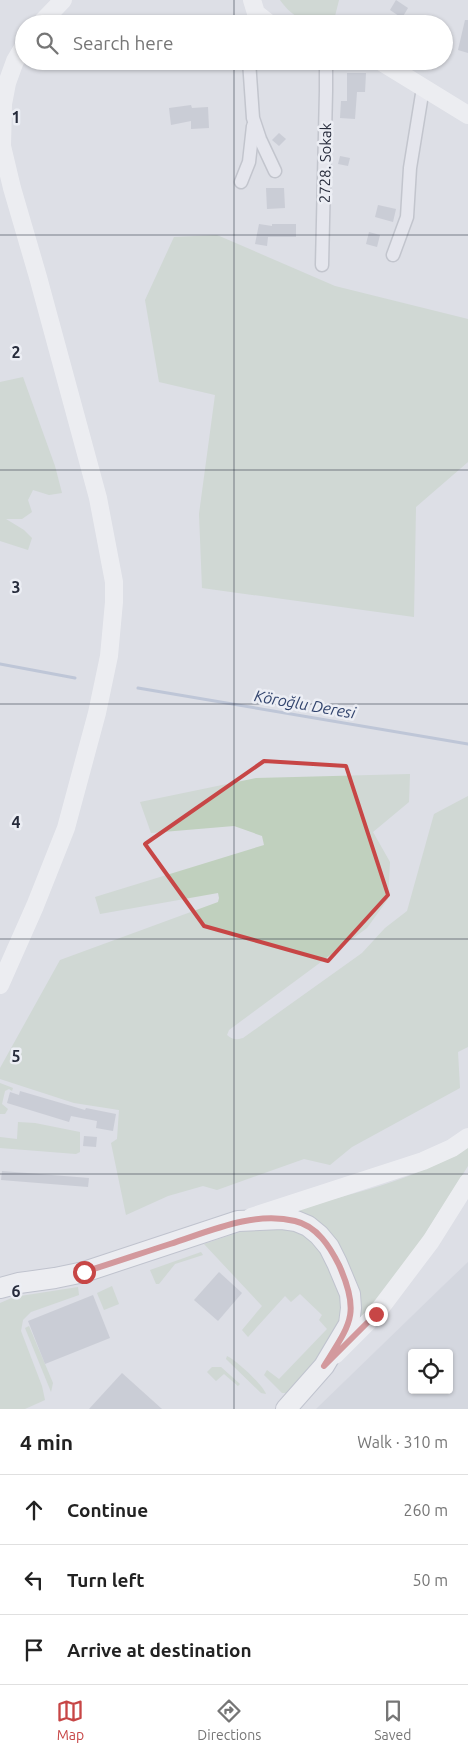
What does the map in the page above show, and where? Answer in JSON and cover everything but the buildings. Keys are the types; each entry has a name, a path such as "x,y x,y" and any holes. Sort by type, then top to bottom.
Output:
{"main road":[{"path":"49,15 63,0"},
{"path":"0,984 66,828 97,713 109,656 114,602 114,582 98,498 2,146 2,104 15,61"},
{"path":"394,70 468,115"},
{"path":"0,1288 84,1272 423,1161 452,1148 468,1137"},
{"path":"286,1409 324,1366 376,1314 430,1241 468,1182"},
{"path":"238,1221 270,1219 296,1221 308,1226 329,1247 345,1279 350,1294 351,1308 349,1324 324,1366"}],"street":[{"path":"250,70 254,118 260,139 275,171"},
{"name":"2728. Sokak","path":"322,265 326,70"},
{"path":"393,255 408,216 410,168 423,88"},
{"path":"241,182 249,162 254,118"}],"highlighted area":[{"path":"264,761 346,766 388,895 328,961 204,926 145,844"}],"shaded area":[{"path":"468,1262 468,1409 316,1409"}],"green space":[{"path":"280,0 339,0 335,15 296,15 285,7"},
{"path":"217,235 335,286 468,319 468,462 416,507 414,617 202,588 199,514 215,395 159,382 145,300 174,237"},
{"path":"23,377 55,466 62,493 49,495 33,490 28,500 32,512 22,519 6,519 24,530 32,538 28,550 0,541 0,382"},
{"path":"410,774 409,802 373,832 390,862 388,899 367,928 229,1030 227,1035 235,1039 243,1038 362,953 385,928 407,911 434,814 468,796 468,1047 458,1052 460,1088 352,1147 330,1165 304,1159 217,1190 203,1186 168,1196 126,1215 111,1143 117,1139 119,1110 74,1103 0,1079 0,1068 60,960 218,902 219,898 218,893 100,914 95,897 264,845 262,836 234,826 151,833 140,802 256,778"},
{"path":"0,1083 13,1088 12,1091 9,1089 5,1091 2,1104 8,1109 5,1114 0,1114"},
{"path":"18,1122 35,1123 80,1132 80,1152 76,1154 0,1148 0,1137 17,1139"},
{"path":"468,1147 468,1166 417,1247 358,1324 360,1301 358,1285 346,1261 286,1212 380,1186 425,1169"},
{"path":"255,1227 297,1227 319,1243 347,1294 340,1333 289,1393 282,1393 264,1375 267,1370 279,1379 327,1329 319,1320 322,1315 300,1294 291,1302 285,1296 248,1337 242,1330 262,1306 204,1244"},
{"path":"201,1252 203,1255 175,1264 159,1284 156,1284 150,1270"},
{"path":"112,1286 119,1304 104,1310 97,1293"},
{"path":"78,1287 79,1295 31,1312 23,1320 21,1331 42,1386 45,1400 25,1409 0,1409 0,1303 14,1297"},
{"path":"29,1326 53,1383 51,1392 25,1328"},
{"path":"227,1356 249,1373 266,1394 261,1393 226,1359"},
{"path":"212,1367 221,1367 240,1384 238,1386 224,1374 216,1381 207,1372"}],"waterway":[{"name":"Köroğlu Deresi","path":"0,664 75,678"},
{"name":"Köroğlu Deresi","path":"138,688 468,744"}],"route":[{"path":"84,1272 238,1221 270,1219 296,1221 308,1226 329,1247 345,1279 350,1294 349,1324 324,1366 376,1314"}]}
